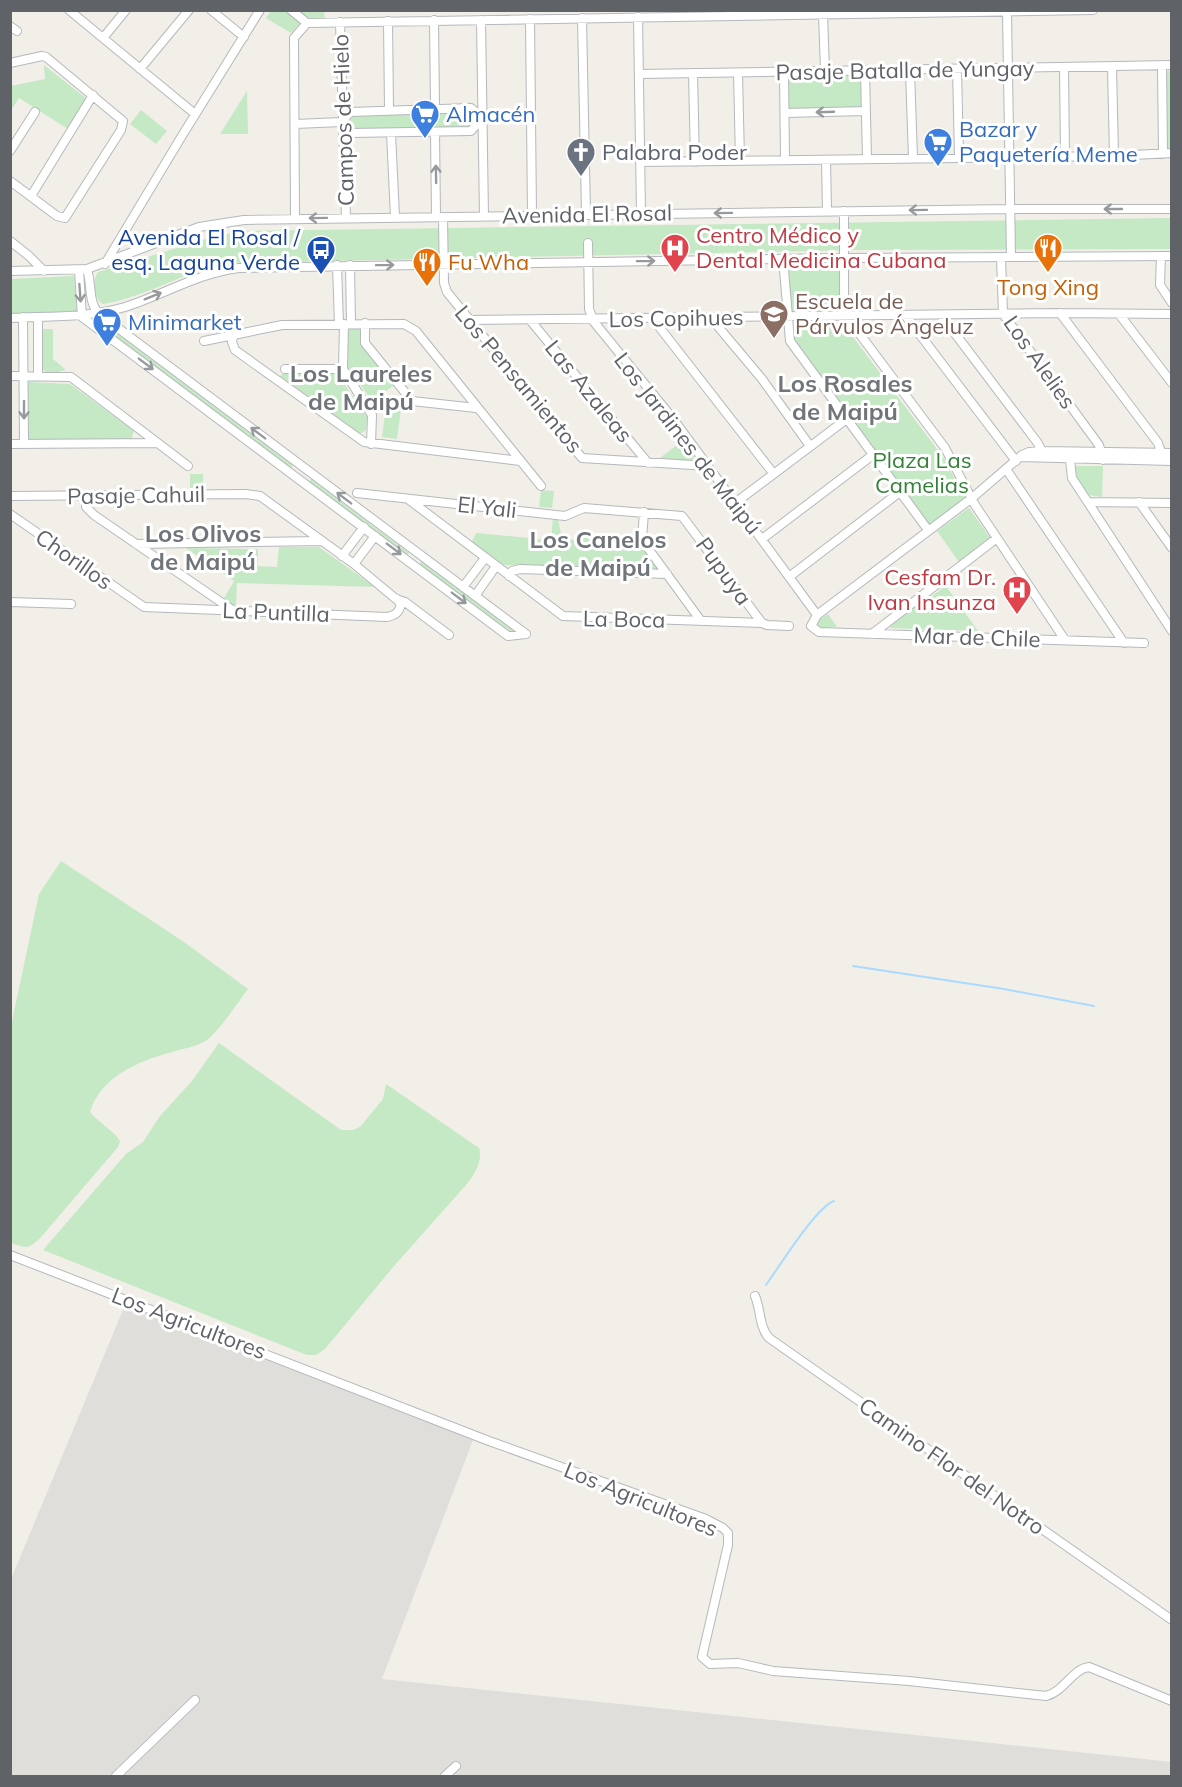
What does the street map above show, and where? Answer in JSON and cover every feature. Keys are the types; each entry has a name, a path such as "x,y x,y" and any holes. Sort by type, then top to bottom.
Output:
{"street":[{"path":"69,10 195,114"},
{"path":"103,38 126,10"},
{"path":"141,69 189,10"},
{"path":"212,10 244,37"},
{"path":"105,264 260,10"},
{"path":"291,10 306,23 530,19 550,14 582,18 696,13 808,12 823,14 1093,10"},
{"path":"452,10 452,20"},
{"path":"1007,12 1011,257"},
{"path":"823,14 825,71"},
{"path":"638,16 641,214"},
{"path":"582,18 586,214"},
{"path":"530,19 532,215"},
{"path":"481,20 484,216"},
{"path":"388,21 389,110"},
{"path":"434,21 435,110"},
{"name":"Campos de Hielo","path":"340,22 346,218"},
{"path":"295,218 294,38 306,23"},
{"path":"10,63 46,57 123,121 121,130 65,218 57,216 10,181"},
{"name":"Pasaje Batalla de Yungay","path":"639,74 1172,65"},
{"path":"1112,66 1114,156"},
{"path":"640,162 1167,154 1162,66"},
{"path":"1064,67 1065,156"},
{"path":"957,69 958,157"},
{"path":"910,70 912,158"},
{"path":"865,71 867,159"},
{"path":"784,72 785,159"},
{"path":"738,73 740,160"},
{"path":"693,74 695,162"},
{"path":"31,196 93,95"},
{"path":"295,124 342,122 350,112 389,110 471,108 482,118 531,115"},
{"path":"784,113 866,111"},
{"path":"10,151 35,112"},
{"path":"342,122 351,133 471,131 482,118"},
{"name":"Los Pensamientos","path":"435,132 445,290 582,458 708,466"},
{"path":"391,133 395,217"},
{"path":"826,160 827,211"},
{"name":"Avenida El Rosal","path":"10,271 83,270 105,264 189,231 212,224 234,221 295,218 1172,208"},
{"path":"844,211 843,308 846,316 945,448 972,498 1065,640"},
{"path":"10,241 44,271"},
{"path":"588,243 588,309 592,319"},
{"path":"1161,256 1160,285 1172,303"},
{"path":"10,318 98,314 138,302 202,276 227,269 250,267 783,258 1172,256"},
{"name":"Los Alelies","path":"1001,257 1003,314 1100,445 1103,456"},
{"path":"783,258 786,316 790,341 928,530"},
{"path":"337,265 345,324"},
{"path":"350,265 343,369 372,415 371,444"},
{"path":"82,316 508,636 526,634 98,314 92,306 91,283 83,270"},
{"path":"82,316 83,270"},
{"path":"1060,313 1158,443 1161,452"},
{"name":"Los Copihues","path":"470,320 1060,313 1172,314"},
{"path":"1119,314 1172,383"},
{"path":"905,315 1018,459"},
{"path":"941,315 1042,451"},
{"path":"23,317 24,444"},
{"path":"38,317 38,376"},
{"path":"710,317 762,379 810,446"},
{"path":"657,318 660,328 773,473"},
{"name":"Los Jardines de Maipú","path":"592,319 674,420 817,615"},
{"name":"Las Azaleas","path":"530,320 648,463"},
{"path":"365,323 365,343 412,401 476,408"},
{"path":"204,341 282,325 404,324 416,331 541,486"},
{"path":"233,336 232,342 236,350 357,440 371,444 520,461"},
{"path":"285,369 343,369"},
{"path":"10,376 71,377 188,466"},
{"path":"735,503 848,418"},
{"path":"10,444 158,442"},
{"path":"817,615 1029,452 1172,460"},
{"path":"1018,459 1070,460 1172,453"},
{"path":"762,539 874,454"},
{"path":"1070,460 1072,478 1172,631"},
{"path":"298,477 305,468"},
{"path":"1006,469 1124,643"},
{"path":"789,577 901,491"},
{"name":"El Yali","path":"357,493 566,516 584,508 678,515 685,519"},
{"name":"Pasaje Cahuil","path":"10,496 246,494 260,496 322,541"},
{"path":"86,496 86,507 89,511 232,610"},
{"name":"La Boca","path":"407,499 556,612 568,617 762,623 789,626"},
{"path":"1088,502 1171,504"},
{"path":"1139,502 1172,548"},
{"path":"644,512 642,540 701,621"},
{"name":"Chorillos","path":"10,514 137,603"},
{"name":"Pupuya","path":"685,519 762,623"},
{"path":"342,556 364,527"},
{"path":"354,564 375,536"},
{"path":"872,634 997,538"},
{"path":"136,544 322,541 396,599 405,602 448,635"},
{"path":"412,563 419,554"},
{"path":"464,588 485,558"},
{"path":"475,596 496,566"},
{"path":"509,576 512,571 520,569 668,574"},
{"name":"La Puntilla","path":"137,603 150,608 387,617 399,612 401,605 396,599"},
{"path":"10,602 72,604"},
{"name":"Mar de Chile","path":"817,615 811,626 819,632 1144,643"},
{"name":"Los Agricultores","path":"10,1255 489,1441 706,1519 723,1528 728,1533 728,1545 702,1657 710,1664 738,1663 773,1671 909,1681 1046,1696 1057,1692 1087,1667 1172,1701"},
{"name":"Camino Flor del Notro","path":"754,1296 760,1311 762,1329 769,1338 1172,1620"},
{"path":"116,1776 195,1700"},
{"path":"445,1776 456,1766"}],"shaded area":[{"path":"125,1305 296,1368 473,1440 382,1679 1172,1762 1171,1776 11,1776 11,1579"}],"green space":[{"path":"271,11 286,11 300,23 291,33 266,18"},
{"path":"297,11 324,11 325,22 309,22"},
{"path":"44,65 87,99 68,129 19,98 11,110 11,86 45,79"},
{"path":"1164,71 1171,71 1171,150 1165,150"},
{"path":"792,74 862,74 863,109 787,112 786,80"},
{"path":"247,91 248,134 220,134"},
{"path":"141,110 167,131 156,144 130,124"},
{"path":"470,112 469,127 354,130 348,122 352,116"},
{"path":"1171,218 1171,249 857,250 228,263 196,272 119,301 103,304 97,298 94,289 98,272 216,236 244,231"},
{"path":"840,264 839,310 790,312 789,266"},
{"path":"74,276 77,312 11,314 10,279"},
{"path":"103,323 293,465 291,468 99,326"},
{"name":"Plaza Las Camelias","path":"791,326 847,329 945,460 966,501 929,527 793,339"},
{"path":"41,329 53,329 53,359 66,370 49,374 41,368"},
{"path":"348,329 361,329 363,347 394,385 372,401 347,367"},
{"path":"292,371 293,374 337,373 367,417 366,430 360,434 280,376"},
{"path":"29,382 70,384 134,431 131,440 28,442 26,387"},
{"path":"386,406 401,408 397,439 382,437"},
{"path":"682,441 699,461 660,458"},
{"path":"1075,466 1103,466 1102,497 1089,495 1077,478"},
{"path":"190,474 203,474 203,487 190,488"},
{"path":"311,479 409,553 407,555 309,482"},
{"path":"541,490 554,491 552,508 539,507"},
{"path":"969,508 991,539 959,562 937,531"},
{"path":"553,518 558,520 563,542 575,539 576,533 639,537 657,565 656,569 653,571 504,565 471,543 476,533 551,540"},
{"path":"279,547 319,547 375,587 237,583 236,606 231,606 223,600 234,581 186,548 258,549 258,566 277,567"},
{"path":"422,561 515,630 510,631 419,564"},
{"path":"946,586 978,631 890,628 893,623"},
{"path":"828,614 837,627 818,628 817,621"},
{"path":"61,861 184,942 248,989 223,1023 207,1040 134,1065 103,1089 95,1099 90,1112 117,1137 120,1141 118,1147 42,1236 31,1246 25,1247 11,1243 11,1026 39,894"},
{"path":"219,1043 341,1130 353,1130 360,1127 383,1099 386,1084 479,1148 479,1163 466,1185 325,1349 316,1355 307,1355 43,1250 126,1154 143,1142 160,1116 192,1081"}],"waterway":[{"path":"853,966 1004,989 1094,1006"},
{"path":"766,1285 808,1225 834,1201"}],"place":[{"name":"Almacén","path":"425,140"},
{"name":"Bazar y Paquetería Meme","path":"938,168"},
{"name":"Palabra Poder","path":"581,178"},
{"name":"Centro Médico y Dental Medicina Cubana","path":"675,274"},
{"name":"Tong Xing","path":"1048,274"},
{"name":"Avenida El Rosal / esq. Laguna Verde","path":"321,276"},
{"name":"Fu Wha","path":"427,288"},
{"name":"Escuela de Párvulos Ángeluz","path":"774,340"},
{"name":"Minimarket","path":"107,348"},
{"name":"Cesfam Dr. Ivan Insunza","path":"1017,616"}],"district":[{"name":"Los Laureles de Maipú","path":"361,388"},
{"name":"Los Rosales de Maipú","path":"845,398"},
{"name":"Los Olivos de Maipú","path":"203,548"},
{"name":"Los Canelos de Maipú","path":"598,554"}]}
